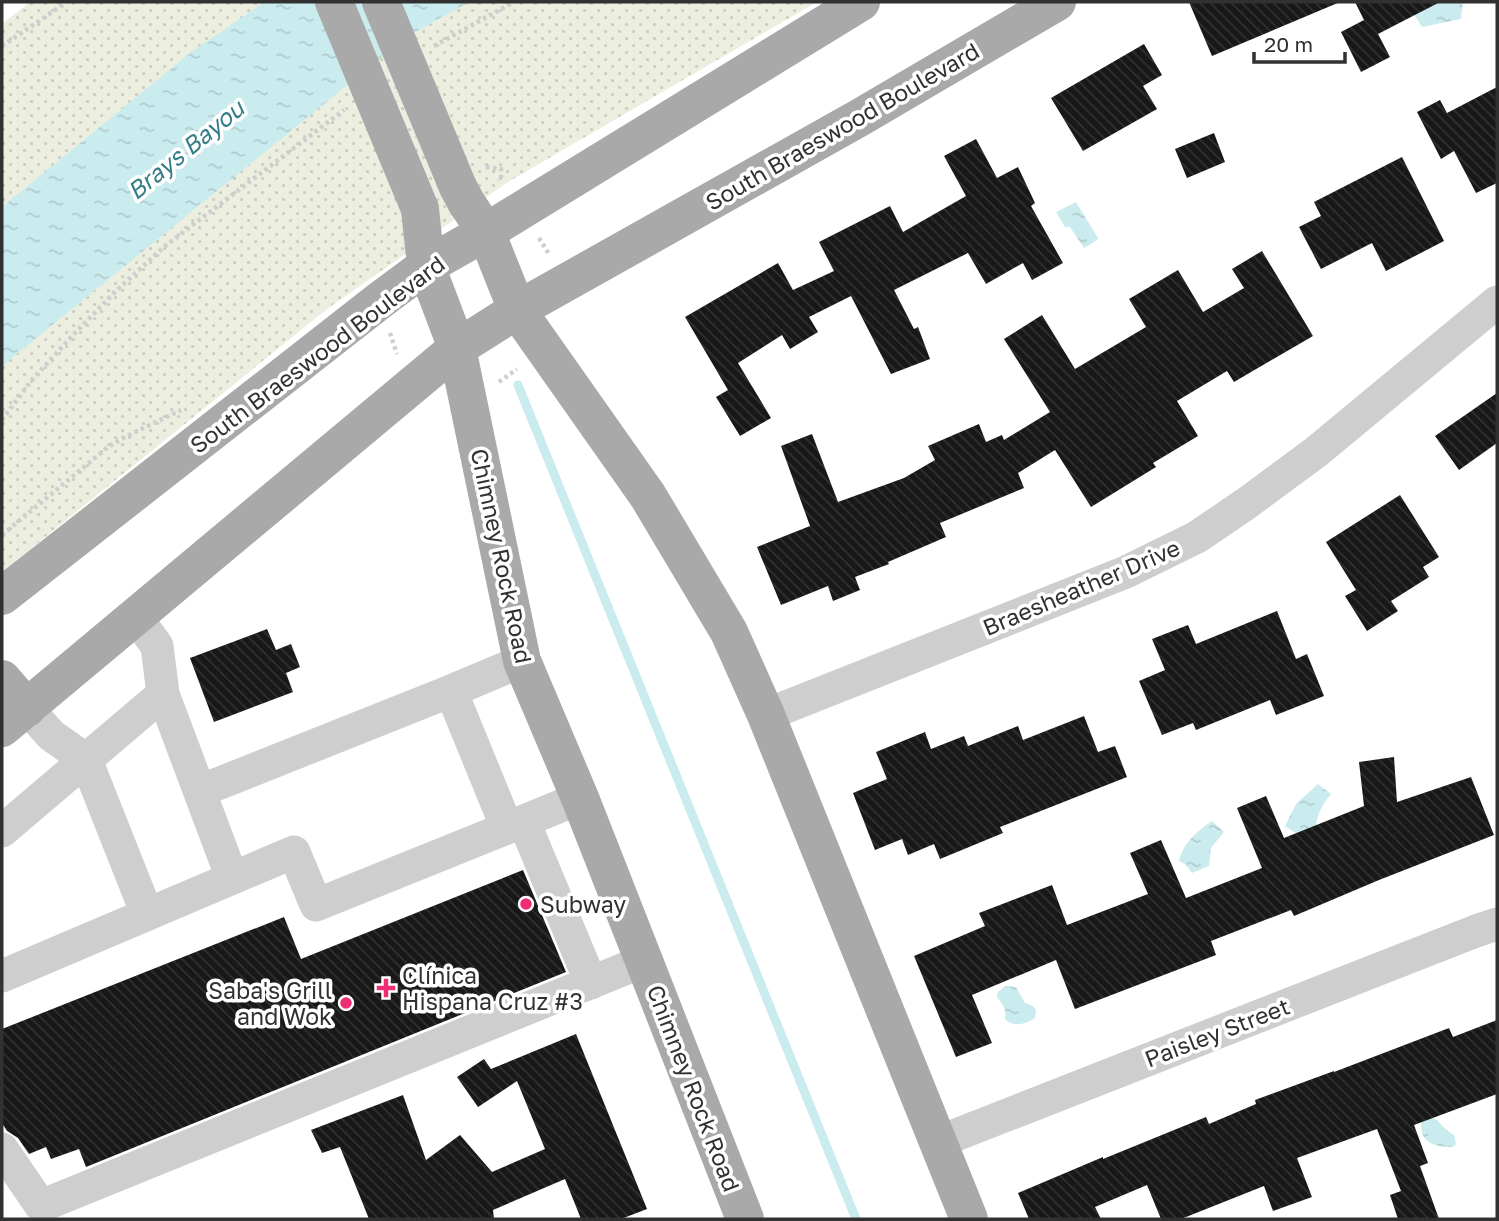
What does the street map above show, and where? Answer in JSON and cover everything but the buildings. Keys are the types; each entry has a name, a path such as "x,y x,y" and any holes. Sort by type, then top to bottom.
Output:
{"main road":[{"name":"Chimney Rock Road","path":"334,2 420,209 426,266 457,348 522,661 580,798 745,1219"},
{"path":"382,2 458,187 486,232 517,310 648,496 729,632 766,715 969,1219"},
{"name":"South Braeswood Boulevard","path":"2,596 426,266 861,2"},
{"name":"South Braeswood Boulevard","path":"457,348 517,310 847,125 1057,2"},
{"path":"2,679 15,718 457,348"}],"street":[{"name":"Braesheather Drive","path":"766,715 1126,572 1197,537 1316,452 1497,302"},
{"path":"136,617 157,646 163,694 233,878"},
{"path":"200,791 522,661"},
{"path":"451,691 591,983"},
{"path":"2,831 163,694"},
{"path":"15,718 51,735 86,760 147,914"},
{"path":"2,976 294,852 316,905 580,798"},
{"name":"Paisley Street","path":"938,1142 1497,924"},
{"path":"2,1149 41,1206 645,961"}],"path":[{"path":"2,46 67,2"},
{"path":"425,51 514,2"},
{"path":"2,420 74,334 165,246 349,107"},
{"path":"494,386 524,364"},
{"path":"2,535 108,447 191,405"}],"green space":[{"path":"30,2 817,2 508,182 327,309 2,572 2,24"}],"water":[{"name":"Brays Bayou","path":"264,2 469,2 405,38 2,366 2,207 190,53"},
{"path":"1414,2 1463,2 1461,19 1422,27 1410,8"},
{"path":"1076,202 1098,238 1084,248 1070,227 1065,227 1056,212"},
{"path":"1318,784 1331,794 1320,810 1316,830 1300,836 1285,826 1296,804"},
{"path":"1212,821 1224,832 1211,848 1209,866 1192,873 1179,861 1181,854 1192,838"},
{"path":"1006,986 1016,987 1025,1003 1036,1010 1035,1018 1020,1024 1005,1019 1005,1009 997,995"},
{"path":"1430,1117 1454,1135 1456,1144 1453,1147 1435,1145 1426,1140 1421,1123"}],"waterway":[{"path":"518,385 856,1219"}],"place":[{"name":"Subway","path":"526,904"},
{"name":"Clínica Hispana Cruz #3","path":"386,988"},
{"name":"Saba's Grill and Wok","path":"346,1003"}]}
